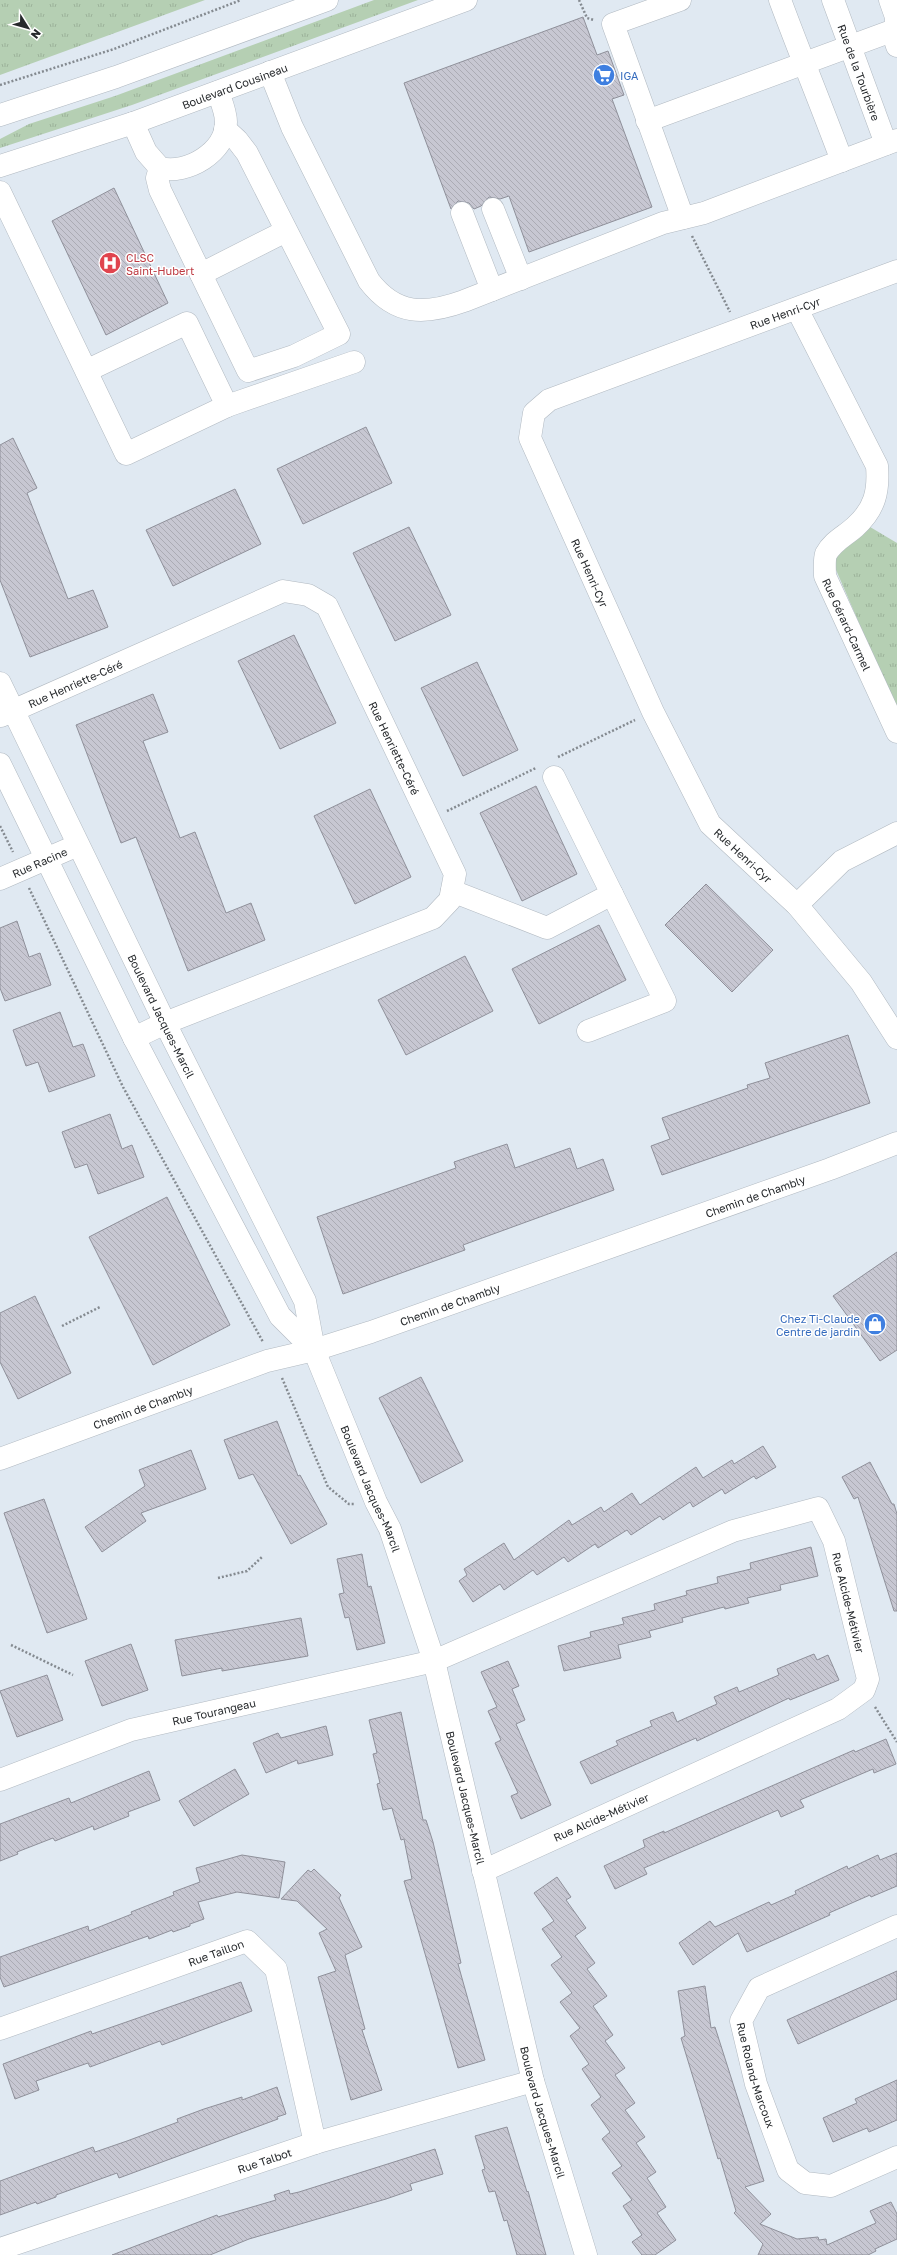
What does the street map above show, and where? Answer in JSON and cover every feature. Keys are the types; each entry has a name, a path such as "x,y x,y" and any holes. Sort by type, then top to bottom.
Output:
{"street":[{"path":"0,115 109,80 327,0"},
{"name":"Boulevard Cousineau","path":"0,166 133,123 466,0"},
{"path":"680,0 613,24 647,121 687,225"},
{"path":"780,0 842,161"},
{"name":"Rue de la Tourbière","path":"833,0 850,46 892,142"},
{"path":"647,121 850,46 896,35 896,17 890,0"},
{"path":"270,72 292,127 365,274 380,294 402,307 426,311 442,309 663,223 687,225 704,213 892,142"},
{"path":"133,123 146,152 160,168 177,170 199,161 216,147 225,129 226,116 218,92"},
{"path":"160,168 157,178 160,190 248,371 315,345 338,334 247,153 237,140 225,129"},
{"path":"0,192 126,454 227,406 354,362"},
{"path":"493,208 521,279"},
{"path":"462,213 492,290"},
{"path":"201,274 286,231"},
{"name":"Rue Henri-Cyr","path":"897,271 549,400 534,413 530,438 653,712 710,824 797,905 861,982 897,1038"},
{"name":"Rue Gérard-Carmel","path":"797,309 877,466 878,487 873,505 856,526 834,542 825,556 825,576 897,732"},
{"path":"86,371 187,323 227,406"},
{"path":"315,345 327,371"},
{"path":"271,363 281,387"},
{"name":"Rue Henriette-Céré","path":"7,714 28,702 283,591 308,595 327,606 455,874 450,900 433,918 165,1023 134,1038"},
{"name":"Boulevard Jacques-Marcil","path":"0,683 7,714 78,845 165,1023 305,1301 314,1350 376,1502 390,1528 434,1661 533,2082 586,2255"},
{"name":"Boulevard Jacques-Marcil","path":"0,764 134,1038 280,1316 314,1350"},
{"path":"554,777 665,1001 588,1031"},
{"path":"797,905 842,862 897,833"},
{"name":"Rue Racine","path":"0,878 47,860 78,845"},
{"path":"452,891 547,928 612,894"},
{"name":"Chemin de Chambly","path":"0,1459 105,1422 188,1389 274,1360 314,1350 371,1332 830,1169 897,1143"},
{"name":"Rue Alcide-Métivier","path":"434,1661 733,1531 818,1508 834,1541 868,1679 864,1690 838,1709 483,1871"},
{"name":"Rue Tourangeau","path":"0,1780 130,1730 434,1661"},
{"name":"Rue Roland-Marcoux","path":"897,1926 758,1988 741,2021 756,2084 788,2170 805,2183 831,2186 897,2157"},
{"name":"Rue Taillon","path":"0,2029 247,1941 276,1969 315,2143"},
{"name":"Rue Talbot","path":"0,2249 315,2143 533,2082"}],"path":[{"path":"0,84 114,49 241,0"},
{"path":"579,0 587,18"},
{"path":"687,225 733,318"},
{"path":"0,826 123,1087 250,1322 274,1360 328,1487 349,1504 376,1502"},
{"path":"62,1326 100,1307"},
{"path":"218,1578 248,1571 262,1557"},
{"path":"11,1645 73,1675"},
{"path":"864,1690 897,1742"}],"green space":[{"path":"0,0 205,0 0,75"},
{"path":"374,0 418,0 132,105 0,148 0,139 29,124 115,96"},
{"path":"865,524 897,543 897,711 830,556"}],"building":[{"path":"583,17 597,55 608,51 624,95 612,99 652,207 529,252 509,196 500,199 489,197 481,206 474,209 469,203 458,201 451,209 404,83"},
{"name":"CLSC Saint-Hubert","path":"114,188 168,303 106,335 52,221"},
{"path":"366,427 392,483 303,524 277,469"},
{"path":"13,438 37,488 27,493 68,599 93,590 108,627 30,657 0,580 0,445"},
{"path":"235,489 261,544 173,586 146,530"},
{"path":"409,527 451,615 395,641 353,553"},
{"path":"294,635 336,723 280,749 238,661"},
{"path":"477,662 518,750 463,776 421,688"},
{"path":"153,694 168,732 143,741 180,838 195,832 226,913 251,903 265,940 188,971 136,837 121,843 76,725"},
{"path":"536,786 577,874 522,901 480,813"},
{"path":"370,789 411,877 355,904 314,816"},
{"path":"706,884 773,950 732,992 665,925"},
{"path":"17,921 29,957 40,953 51,985 5,1001 0,988 0,928"},
{"path":"599,925 626,980 539,1024 512,969"},
{"path":"465,956 493,1011 406,1055 378,1000"},
{"path":"60,1012 73,1047 83,1044 95,1076 49,1092 38,1062 26,1066 13,1030"},
{"path":"848,1035 870,1103 662,1175 651,1146 670,1139 662,1118 748,1088 747,1085 770,1078 765,1063"},
{"path":"110,1114 122,1149 132,1145 144,1177 98,1194 87,1164 75,1168 62,1132"},
{"path":"507,1144 515,1168 570,1148 577,1169 603,1159 614,1190 463,1245 465,1250 343,1294 317,1217 456,1168 454,1162"},
{"path":"167,1197 230,1325 153,1365 89,1237"},
{"name":"Chez Ti-Claude Centre de jardin","path":"897,1252 897,1350 880,1361 833,1296"},
{"path":"35,1296 71,1373 18,1399 0,1362 0,1313"},
{"path":"421,1377 463,1461 421,1483 379,1398"},
{"path":"277,1421 298,1476 300,1475 327,1524 291,1544 253,1474 239,1479 224,1440"},
{"path":"763,1446 776,1467 756,1479 754,1476 725,1494 722,1489 693,1507 690,1502 663,1520 660,1516 631,1535 627,1530 598,1548 595,1544 568,1562 564,1557 537,1575 533,1570 504,1590 500,1584 473,1602 459,1581 467,1575 464,1569 504,1543 514,1560 569,1520 572,1525 601,1507 604,1512 632,1493 640,1505 696,1467 703,1478 732,1460 734,1464"},
{"path":"191,1450 206,1489 141,1513 146,1521 102,1552 85,1527 145,1486 139,1470"},
{"path":"870,1462 892,1504 894,1504 897,1514 897,1611 894,1611 858,1497 854,1499 842,1477"},
{"path":"44,1499 87,1619 47,1633 4,1513"},
{"path":"811,1547 818,1576 780,1585 781,1590 747,1598 749,1603 725,1609 724,1607 682,1618 683,1622 649,1631 651,1637 618,1645 621,1658 564,1671 558,1646 591,1637 590,1632 624,1624 622,1618 655,1610 654,1604 687,1595 686,1591 718,1583 717,1577 751,1569 750,1563"},
{"path":"362,1554 368,1587 371,1586 385,1643 357,1650 349,1617 345,1618 339,1594 344,1593 337,1559"},
{"path":"301,1618 308,1656 222,1671 222,1668 182,1676 175,1640"},
{"path":"131,1644 148,1690 102,1706 85,1661"},
{"path":"814,1654 817,1660 828,1655 839,1680 790,1700 789,1698 697,1741 696,1738 591,1784 580,1762 618,1745 616,1741 652,1726 650,1721 673,1712 677,1722 717,1704 714,1697 737,1687 739,1692 779,1675 777,1669"},
{"path":"508,1661 519,1686 512,1689 525,1720 516,1724 551,1805 521,1819 511,1796 518,1793 495,1743 501,1740 488,1711 497,1707 481,1672"},
{"path":"47,1675 63,1720 17,1737 0,1691"},
{"path":"401,1712 423,1820 426,1820 433,1842 461,1963 458,1964 485,2060 458,2068 404,1881 412,1879 404,1839 401,1840 392,1808 383,1810 377,1784 380,1783 373,1754 377,1753 369,1720"},
{"path":"326,1726 333,1755 298,1764 297,1760 266,1773 253,1743 278,1733 281,1738"},
{"path":"886,1739 896,1764 874,1773 873,1769 800,1800 804,1807 781,1817 778,1810 644,1868 647,1874 615,1889 604,1866 645,1847 643,1840 664,1831 664,1833 854,1750 855,1752"},
{"path":"235,1769 249,1794 194,1826 179,1801"},
{"path":"149,1771 160,1800 128,1812 129,1816 94,1830 93,1826 55,1841 53,1838 17,1852 18,1854 0,1861 0,1824 69,1798 71,1803"},
{"path":"897,1853 897,1886 871,1897 870,1895 829,1913 830,1915 747,1952 738,1933 693,1965 679,1943 710,1921 715,1927 769,1902 771,1905 796,1894 795,1891 847,1866 848,1869 878,1855 880,1860"},
{"path":"242,1855 285,1862 279,1898 237,1892 198,1902 204,1919 190,1924 190,1926 173,1932 172,1930 149,1939 148,1936 4,1987 0,1977 0,1957 88,1926 89,1931 132,1914 131,1912 174,1895 173,1892 200,1882 196,1868"},
{"path":"314,1869 341,1895 339,1898 362,1947 345,1955 365,2029 362,2030 382,2090 351,2100 318,1977 336,1971 319,1933 327,1929 297,1901 281,1899 308,1870 311,1872"},
{"path":"557,1877 571,1897 566,1900 586,1928 575,1936 595,1963 587,1969 607,1996 593,2006 613,2035 605,2041 625,2068 615,2075 635,2103 625,2110 645,2137 636,2143 656,2172 647,2178 666,2207 657,2213 676,2240 655,2255 642,2255 632,2242 642,2235 623,2206 632,2200 612,2173 622,2166 602,2139 610,2132 591,2105 601,2097 582,2069 589,2064 570,2036 580,2028 560,2002 572,1993 551,1965 562,1957 542,1929 554,1921 534,1893"},
{"path":"897,1971 897,1999 798,2044 787,2020"},
{"path":"241,1982 252,2011 162,2045 160,2041 90,2067 88,2063 36,2081 39,2090 15,2099 3,2064 91,2031 92,2034"},
{"path":"705,1986 711,2028 715,2027 764,2181 745,2187 771,2214 760,2224 797,2239 818,2237 819,2240 826,2239 827,2245 876,2223 870,2211 891,2202 897,2214 897,2239 875,2249 876,2251 868,2255 758,2255 763,2244 734,2213 736,2211 720,2158 718,2159 681,2038 685,2036 678,1991"},
{"path":"897,2080 897,2120 869,2132 867,2128 833,2142 823,2118 857,2103 855,2099"},
{"path":"277,2087 286,2114 277,2117 278,2119 119,2178 117,2173 56,2195 56,2197 37,2204 36,2202 0,2215 0,2181 93,2147 95,2152 178,2122 177,2119 204,2109 242,2097 242,2100"},
{"path":"507,2127 527,2192 528,2191 546,2255 517,2255 507,2220 504,2221 495,2191 489,2192 482,2170 485,2169 475,2136"},
{"path":"435,2149 443,2174 410,2184 412,2190 386,2199 249,2239 210,2255 112,2255 217,2215 218,2217 276,2200 274,2195 289,2190 290,2194 299,2192"}],"place":[{"name":"IGA","path":"604,75"},
{"name":"CLSC Saint-Hubert","path":"110,263"},
{"name":"Chez Ti-Claude Centre de jardin","path":"875,1324"}]}
